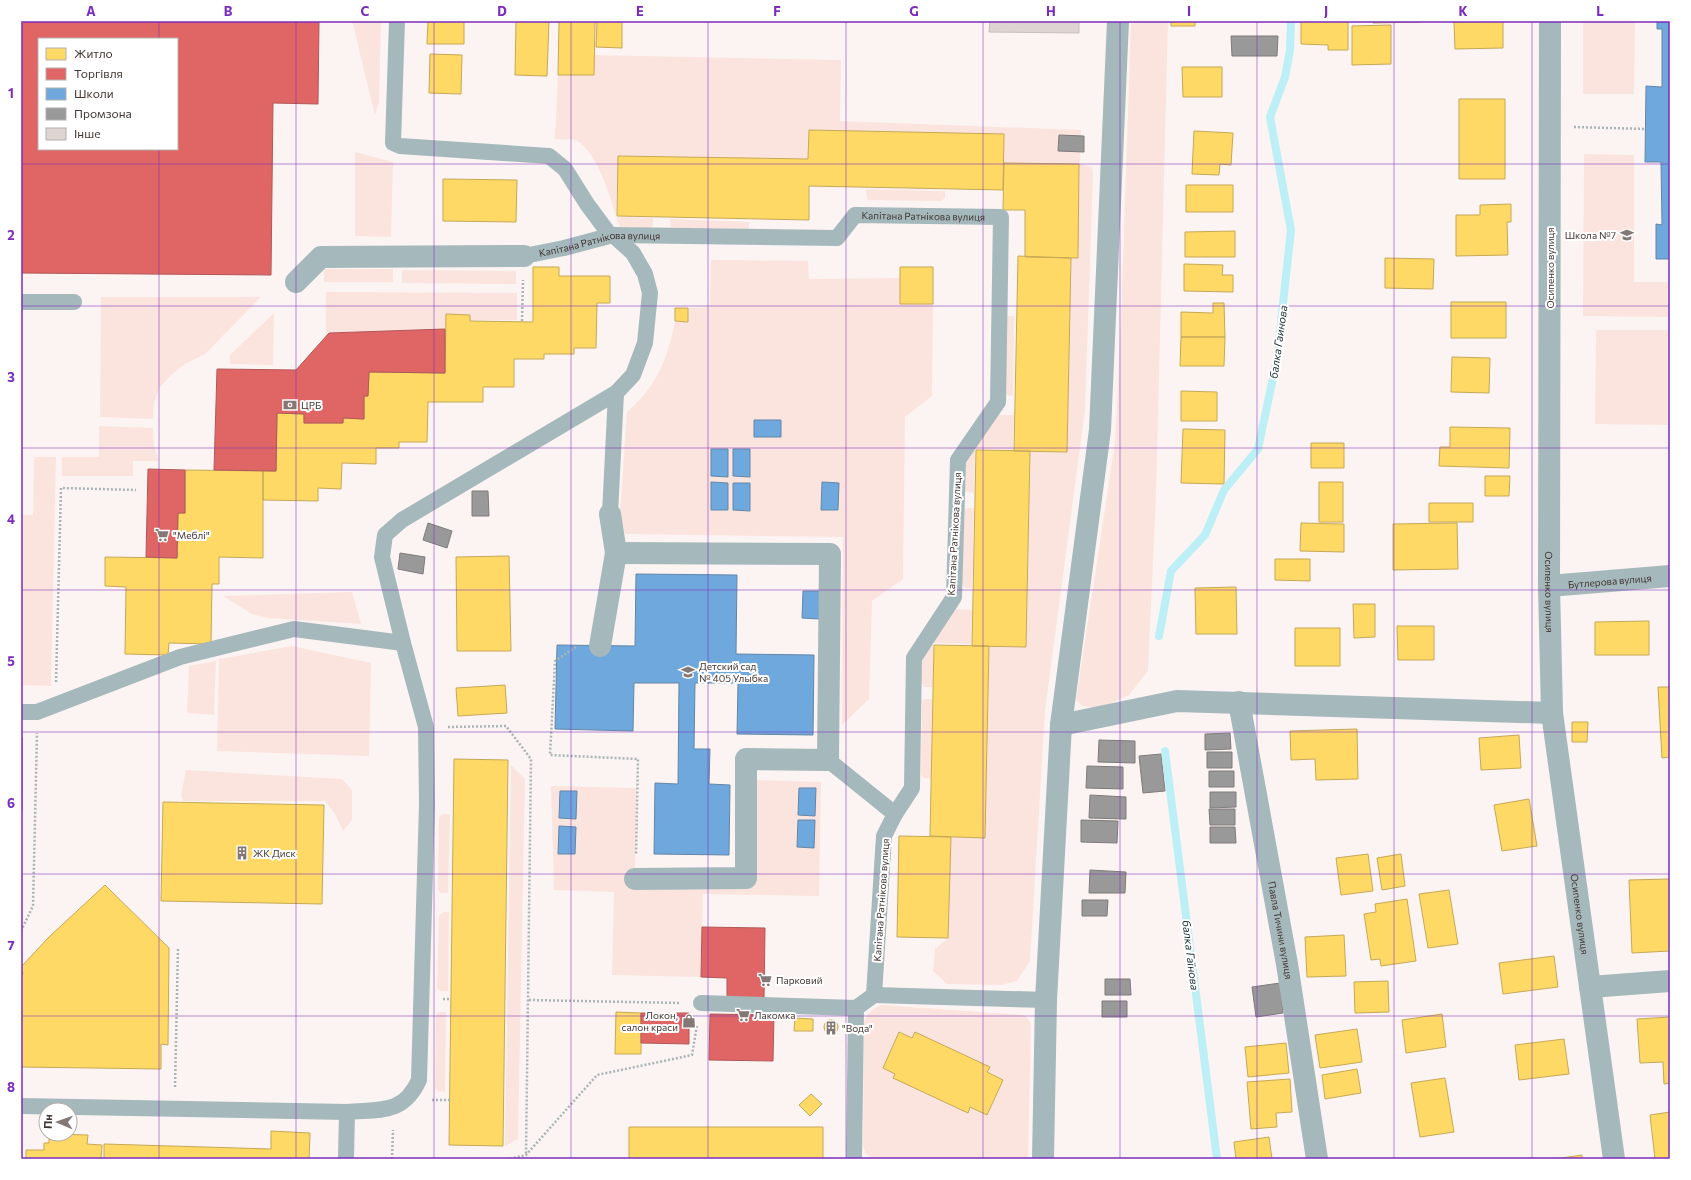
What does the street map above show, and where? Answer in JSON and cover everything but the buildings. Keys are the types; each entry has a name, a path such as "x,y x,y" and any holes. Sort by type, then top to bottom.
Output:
{"street":[{"path":"1043,1159 1046,1000 1061,725 1100,430 1118,21"},
{"name":"Осипенко вулиця","path":"1550,21 1549,586 1552,713 1614,1159"},
{"path":"296,282 321,257 524,256"},
{"path":"602,637 616,553 610,514"},
{"path":"616,553 830,554 828,760 746,759 746,878 635,879"},
{"name":"Бутлерова вулиця","path":"1549,586 1670,576"},
{"path":"1061,725 1177,701 1552,713"},
{"name":"Павла Тичини вулиця","path":"1239,702 1287,964 1317,1159"},
{"path":"1590,987 1670,982"}],"lane":[{"path":"21,1106 347,1112 393,1108 406,1100 413,1093 419,1080 427,804 426,727 403,643 382,557 385,535 402,520 616,393 633,375 645,343 650,294 645,274 633,253 611,235 587,204 565,169 548,156 400,146 393,143 397,21"},
{"name":"Капітана Ратнікова вулиця","path":"524,256 564,248 611,235 837,238 855,216 1001,217 998,402 958,460 954,597 914,658 912,788 894,814 884,836 874,996"},
{"path":"21,302 74,302"},
{"path":"610,514 616,393"},
{"path":"21,712 37,712 180,657 294,629 403,643"},
{"path":"828,760 894,814"},
{"path":"701,1003 856,1008 874,996 1046,1000"},
{"path":"854,1159 856,1008"},
{"path":"346,1159 347,1112"}],"path":[{"path":"1550,127 1646,129"},
{"path":"522,321 524,256"},
{"path":"56,704 61,488 136,490"},
{"path":"602,637 555,661 550,755 638,759 635,879"},
{"path":"21,931 33,906 37,712"},
{"path":"426,727 506,726 531,759 526,1155"},
{"path":"174,1109 178,948"},
{"path":"510,1159 526,1155 597,1074 692,1055 701,1003 529,1000"},
{"path":"392,1159 393,1108"}],"shaded area":[{"path":"352,21 381,21 379,102 375,115"},
{"path":"1131,21 1168,21 1156,495 1148,671 1129,695 1100,708 1083,706 1076,700 1115,443 1121,324"},
{"path":"1583,21 1635,21 1634,94 1583,94"},
{"path":"594,55 841,60 840,121 1081,130 1080,164 1092,167 1093,175 1085,410 1045,711 1030,961 1017,981 1001,985 947,984 933,971 935,949 948,938 951,837 985,837 989,646 1026,647 1030,451 1067,452 1071,258 1078,258 1079,164 1004,163 1004,134 809,130 808,159 618,156 616,216 604,180 585,147 575,140 555,139 558,75 594,75"},
{"path":"355,152 393,162 391,237 355,236"},
{"path":"1584,154 1634,155 1634,282 1670,282 1670,317 1583,316"},
{"path":"866,189 945,191 945,198 941,201 869,200 867,199"},
{"path":"617,217 653,218 653,226 651,228 620,227"},
{"path":"670,219 749,222 749,229 671,228"},
{"path":"711,260 808,261 809,279 900,278 933,304 932,396 905,417 903,579 872,601 869,699 842,725 843,537 625,534 620,514 627,412 646,392 659,371 668,348 675,321 688,321 688,308 710,307"},
{"path":"324,269 393,269 393,282 324,282"},
{"path":"402,270 516,271 516,284 402,283"},
{"path":"326,292 517,293 517,320 455,320 436,333 326,332"},
{"path":"101,297 261,297 205,354 185,364 171,375 160,387 154,402 153,419 100,417"},
{"path":"274,313 273,365 230,364 230,355"},
{"path":"1014,316 1013,396 1006,395 1006,317"},
{"path":"1596,330 1670,330 1670,425 1595,424"},
{"path":"996,415 1014,415 1013,450 975,449 974,493 964,491 963,461"},
{"path":"99,426 153,428 154,446 159,461 133,461 133,476 62,476 62,457 99,457"},
{"path":"34,457 56,457 51,686 21,685 21,515 33,515"},
{"path":"974,508 972,588 965,588 962,584 963,513 965,509"},
{"path":"352,592 361,624 268,618 252,614 223,596"},
{"path":"955,609 972,610 971,644 933,643 933,687 924,687 921,682 921,656"},
{"path":"292,646 371,663 369,756 217,751 219,659"},
{"path":"216,661 214,715 187,713 189,666"},
{"path":"932,699 931,779 924,778 921,775 922,703 923,700"},
{"path":"511,765 525,779 518,1139 505,1146"},
{"path":"186,770 342,779 352,790 352,820 343,831 335,814 325,801 183,801 181,795"},
{"path":"755,780 821,782 819,896 703,894 701,977 612,975 614,892 554,890 551,786 636,788 635,872 753,874"},
{"path":"444,814 450,814 448,893 441,893 438,890 439,818"},
{"path":"443,912 449,912 448,991 440,991 437,988 439,916"},
{"path":"882,1005 1023,1015 1027,1018 1031,1026 1028,1159 874,1159 866,1154 863,1146 864,1022 871,1011"},
{"path":"446,1012 445,1092 438,1091 435,1088 436,1016 437,1013"}],"waterway":[{"name":"балка Гаинова","path":"1159,636 1171,571 1205,535 1224,490 1258,449 1277,359 1291,230 1270,117 1285,77 1290,50 1291,21"},
{"name":"балка Гаїнова","path":"1165,751 1217,1159"}],"place":[{"name":"Школа №7","path":"1627,235"},
{"name":"ЦРБ","path":"290,405"},
{"name":"\"Меблі\"","path":"162,535"},
{"name":"Детский сад № 405 Улыбка","path":"688,672"},
{"name":"ЖК Диск","path":"242,853"},
{"name":"Парковий","path":"765,980"},
{"name":"Лакомка","path":"743,1015"},
{"name":"Локон, салон краси","path":"689,1021"},
{"name":"\"Вода\"","path":"831,1028"}]}
